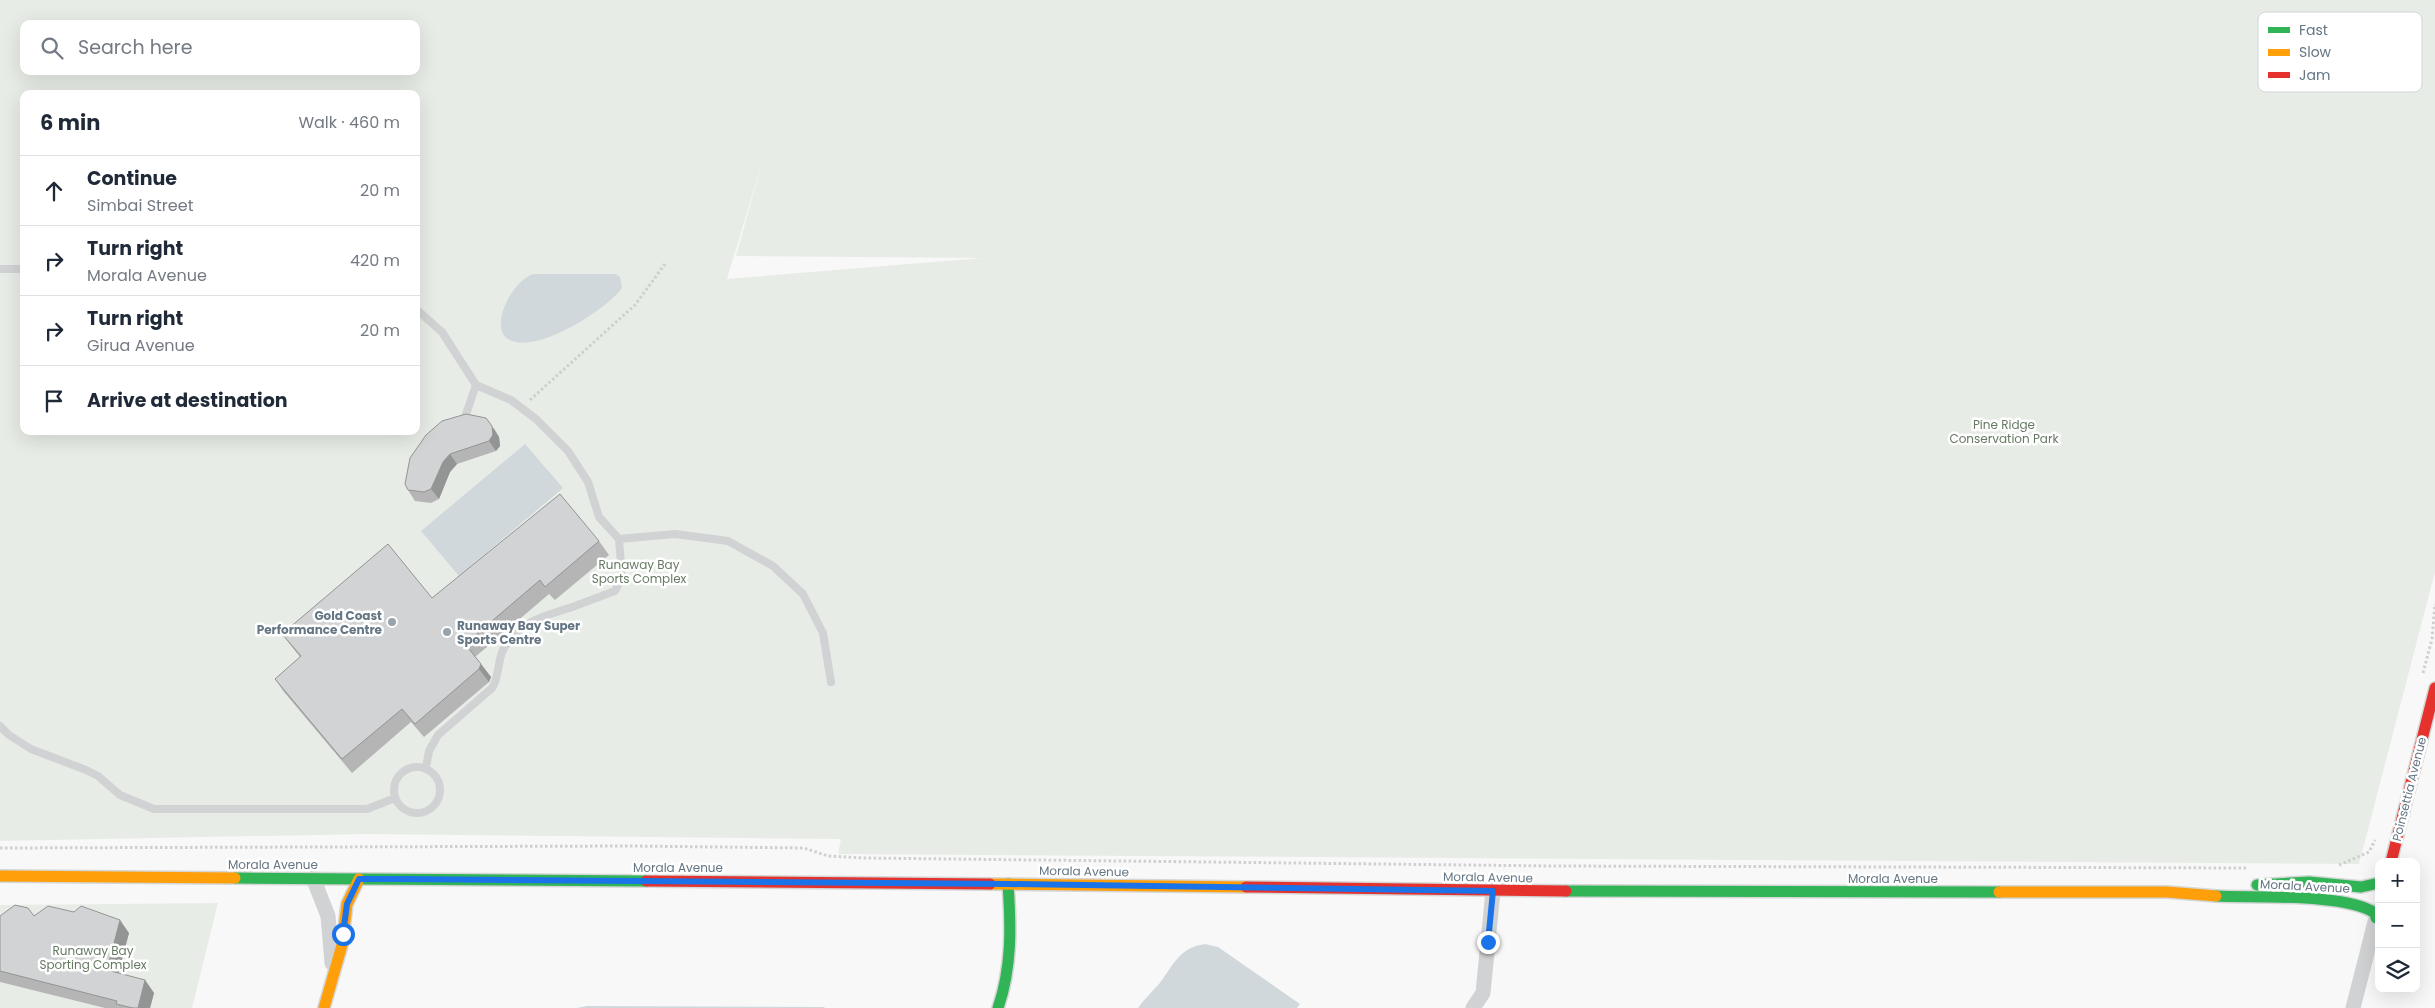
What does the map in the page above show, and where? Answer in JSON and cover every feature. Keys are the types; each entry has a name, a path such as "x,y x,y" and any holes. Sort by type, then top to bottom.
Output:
{"street":[{"name":"Poinsettia Avenue","path":"2392,858 2435,688"},
{"name":"Morala Avenue","path":"0,876 1008,884 1493,891 2167,892 2236,897 2336,900 2368,908 2375,913"},
{"path":"313,878 328,916 333,976"},
{"path":"324,1008 342,945 345,911 359,879"},
{"name":"Morala Avenue","path":"2167,892 2293,882 2361,887 2375,884"},
{"path":"998,1008 1008,980 1012,951 1008,884"},
{"path":"1473,1008 1483,993 1493,891"},
{"path":"2353,1008 2375,924"}],"lane":[{"path":"0,269 20,269"},
{"path":"420,313 442,332 476,385 511,400 522,408 536,419 568,452 588,482 599,518 619,539 622,577 615,591 538,617 521,630 503,651 496,683 438,735 429,750 426,768"},
{"path":"463,423 476,385"},
{"path":"619,539 675,534 728,541 773,566 803,594 823,633 831,682"},
{"path":"0,726 9,735 30,749 92,773 120,795 154,809 367,809 395,798"},
{"path":"412,767 426,768 433,773 439,784 439,798 435,805 421,813 411,813 403,809 395,798 395,780 400,774 412,767"}],"path":[{"path":"522,408 635,304 665,264"},
{"path":"2422,677 2432,639 2435,604"},
{"path":"2334,867 2369,852 2377,836"},
{"path":"0,848 650,846 804,848 828,856 864,858 1551,866 2257,868"}],"green space":[{"name":"Pine Ridge Conservation Park","path":"0,0 2435,0 2435,572 2359,864 838,854 841,839 367,834 0,841","holes":["762,163 736,256 982,258 727,279"]},
{"name":"Runaway Bay Sporting Complex","path":"218,903 192,1008 0,1008 0,905"}],"shaded area":[{"path":"534,274 616,274 620,277 622,288 601,308 569,328 552,336 520,343 508,339 503,333 501,324 502,314 506,303 519,284 526,277"},
{"path":"525,444 563,488 459,576 421,531"},
{"path":"1205,944 1218,947 1300,1004 1297,1008 1138,1008 1183,953 1196,946"},
{"path":"587,1006 824,1007 825,1008 577,1008"}],"building":[{"path":"466,414 486,418 492,426 493,435 489,441 450,454 443,462 431,489 424,492 408,490 405,484 410,458 426,435 442,421"},
{"path":"560,494 599,541 545,587 540,580 465,644 481,664 479,669 415,724 402,709 342,759 275,679 301,656 282,634 388,544 432,598"},
{"path":"15,905 28,908 34,916 48,906 74,912 81,906 120,920 107,970 145,980 138,1008 116,1004 117,1001 0,971 0,916"}],"traffic: fast":[{"path":"235,878 646,881"},
{"path":"2257,885 2309,882 2361,887 2375,884"},
{"path":"998,1008 1003,993 1008,962 1010,916 1008,884"},
{"path":"1566,891 1999,892"},
{"path":"2216,896 2322,899 2343,902 2375,913"}],"traffic: slow":[{"path":"0,876 235,878"},
{"path":"324,1008 342,945 347,904 359,879"},
{"path":"990,884 1246,887"},
{"path":"1999,892 2167,892 2216,896"}],"traffic: jam":[{"path":"2392,858 2435,688"},
{"path":"646,881 990,884"},
{"path":"1246,887 1566,891"}],"place":[{"name":"Gold Coast Performance Centre","path":"392,622"},
{"name":"Runaway Bay Super Sports Centre","path":"447,632"}],"route":[{"path":"343,934 347,904 359,879 399,879 1008,884 1493,891 1488,942"}],"park label":[{"name":"Runaway Bay Sports Complex","path":"639,571"}]}
